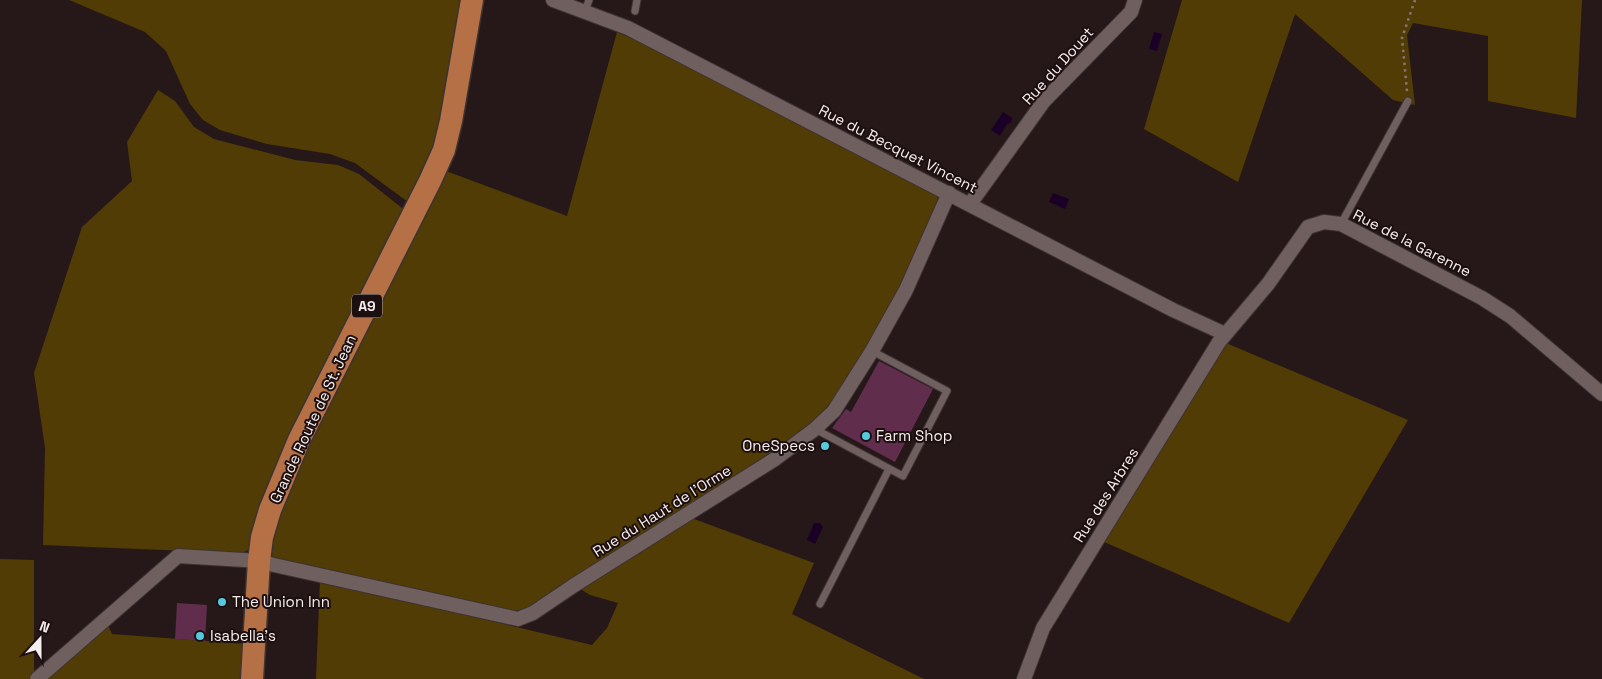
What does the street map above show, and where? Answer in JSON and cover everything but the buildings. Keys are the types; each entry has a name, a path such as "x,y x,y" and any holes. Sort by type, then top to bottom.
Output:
{"main road":[{"name":"Grande Route de St. Jean","path":"252,679 259,561 262,537 270,510 299,440 444,150 452,121 472,0"}],"street":[{"name":"Rue du Becquet Vincent","path":"553,0 587,6 1173,310 1225,334"},
{"name":"Rue du Douet","path":"970,204 1044,101 1131,12 1135,0"},
{"name":"Rue du Haut de l'Orme","path":"37,679 178,556 259,561 274,566 518,619 533,614 573,586 775,459 815,429 834,411 872,351 906,290 949,193"},
{"name":"Rue de la Garenne","path":"1225,334 1268,284 1308,227 1324,222 1341,224 1489,302 1510,316 1602,394"},
{"name":"Rue des Arbres","path":"1024,679 1043,628 1225,334"}],"lane":[{"path":"634,11 636,0"},
{"path":"1341,224 1408,101"},
{"path":"815,429 903,476 947,391 872,351"},
{"path":"820,604 889,469"}],"path":[{"path":"1408,101 1402,38 1414,0"}],"shaded area":[{"path":"69,0 458,0 464,3 433,158 408,202 355,163 330,154 267,144 220,130 203,120 190,104 166,51 145,32"},
{"path":"1182,0 1582,0 1576,118 1488,101 1488,36 1413,23 1407,35 1415,105 1393,100 1295,14 1238,182 1144,129"},
{"path":"617,32 664,52 939,195 911,271 869,348 832,401 806,429 609,559 563,583 528,609 506,612 271,559 268,552 282,505 305,450 446,171 567,216"},
{"path":"1154,32 1162,34 1157,51 1149,49"},
{"path":"158,90 175,101 194,127 214,139 295,160 338,165 359,174 402,208 405,214 250,549 244,552 43,545 45,448 34,373 82,227 132,181 127,142"},
{"path":"1003,112 1012,118 1011,123 1007,124 1000,136 991,130"},
{"path":"1053,193 1069,199 1065,209 1049,202"},
{"path":"1226,343 1408,420 1289,623 1102,541"},
{"path":"694,519 814,563 792,614 924,679 316,679 320,580 592,645 607,628 618,603 590,595 579,588"},
{"path":"814,523 820,523 823,527 815,544 807,540"},
{"path":"0,559 34,560 33,679 0,679"},
{"path":"107,623 112,634 245,644 243,679 43,679"}],"place":[{"name":"Farm Shop","path":"866,436"},
{"name":"OneSpecs","path":"825,446"},
{"name":"The Union Inn","path":"222,602"},
{"name":"Isabella's","path":"200,636"}]}
